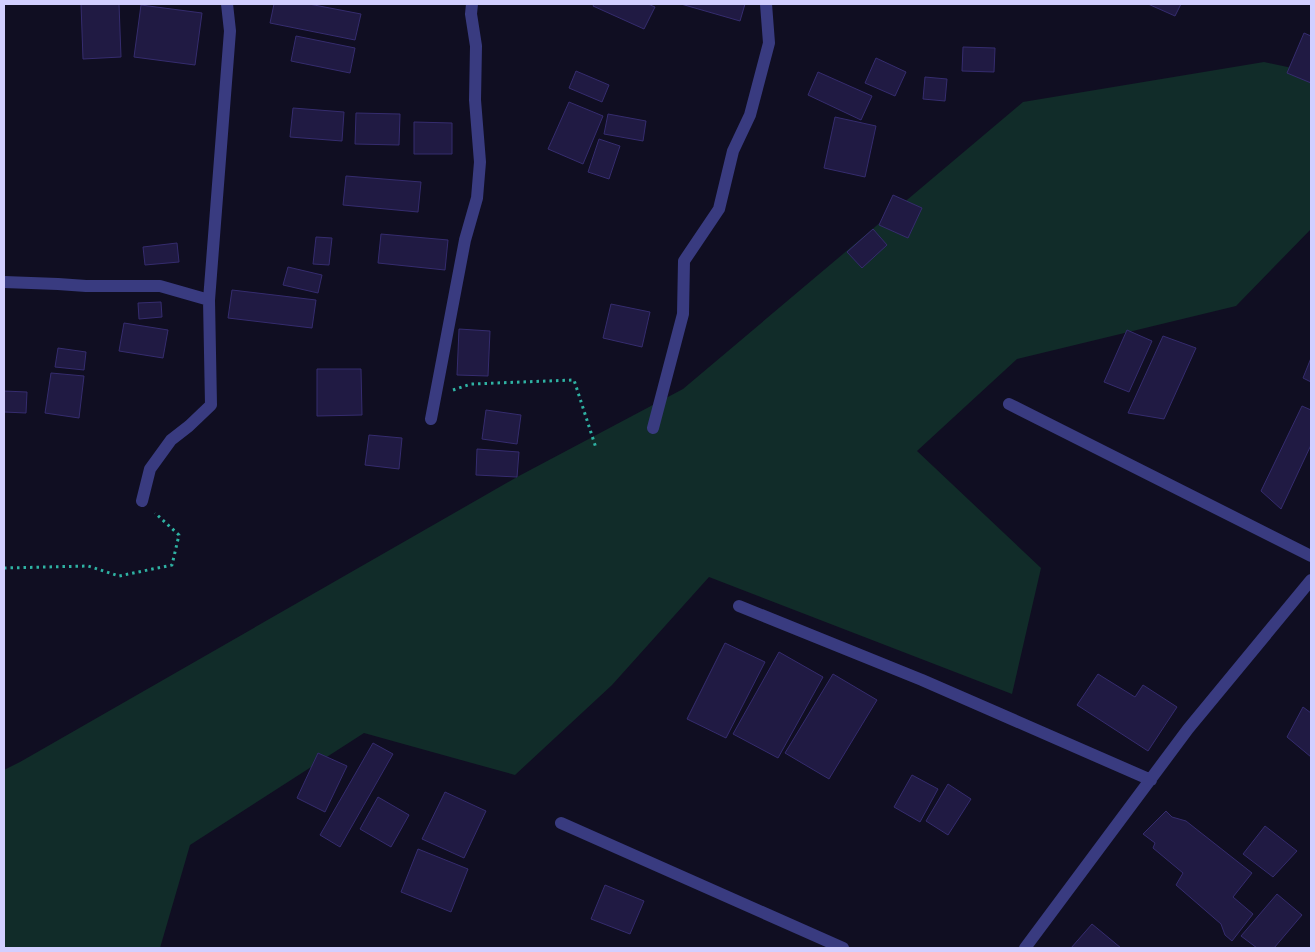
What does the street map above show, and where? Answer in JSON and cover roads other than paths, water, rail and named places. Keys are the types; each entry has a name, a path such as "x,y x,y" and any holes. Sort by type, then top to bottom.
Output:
{"street":[{"path":"142,501 150,469 171,440 211,405 209,300 230,31 227,4"},
{"path":"431,419 465,240 478,198 480,162 475,100 476,46 472,4"},
{"path":"653,428 683,314 684,261 719,208 733,151 750,115 769,44 766,4"},
{"path":"4,282 86,286 160,286 209,300"},
{"path":"1009,404 1311,556"},
{"path":"1025,948 1188,729 1311,580"},
{"path":"739,606 922,680 1151,780"},
{"path":"561,823 843,948"}]}
